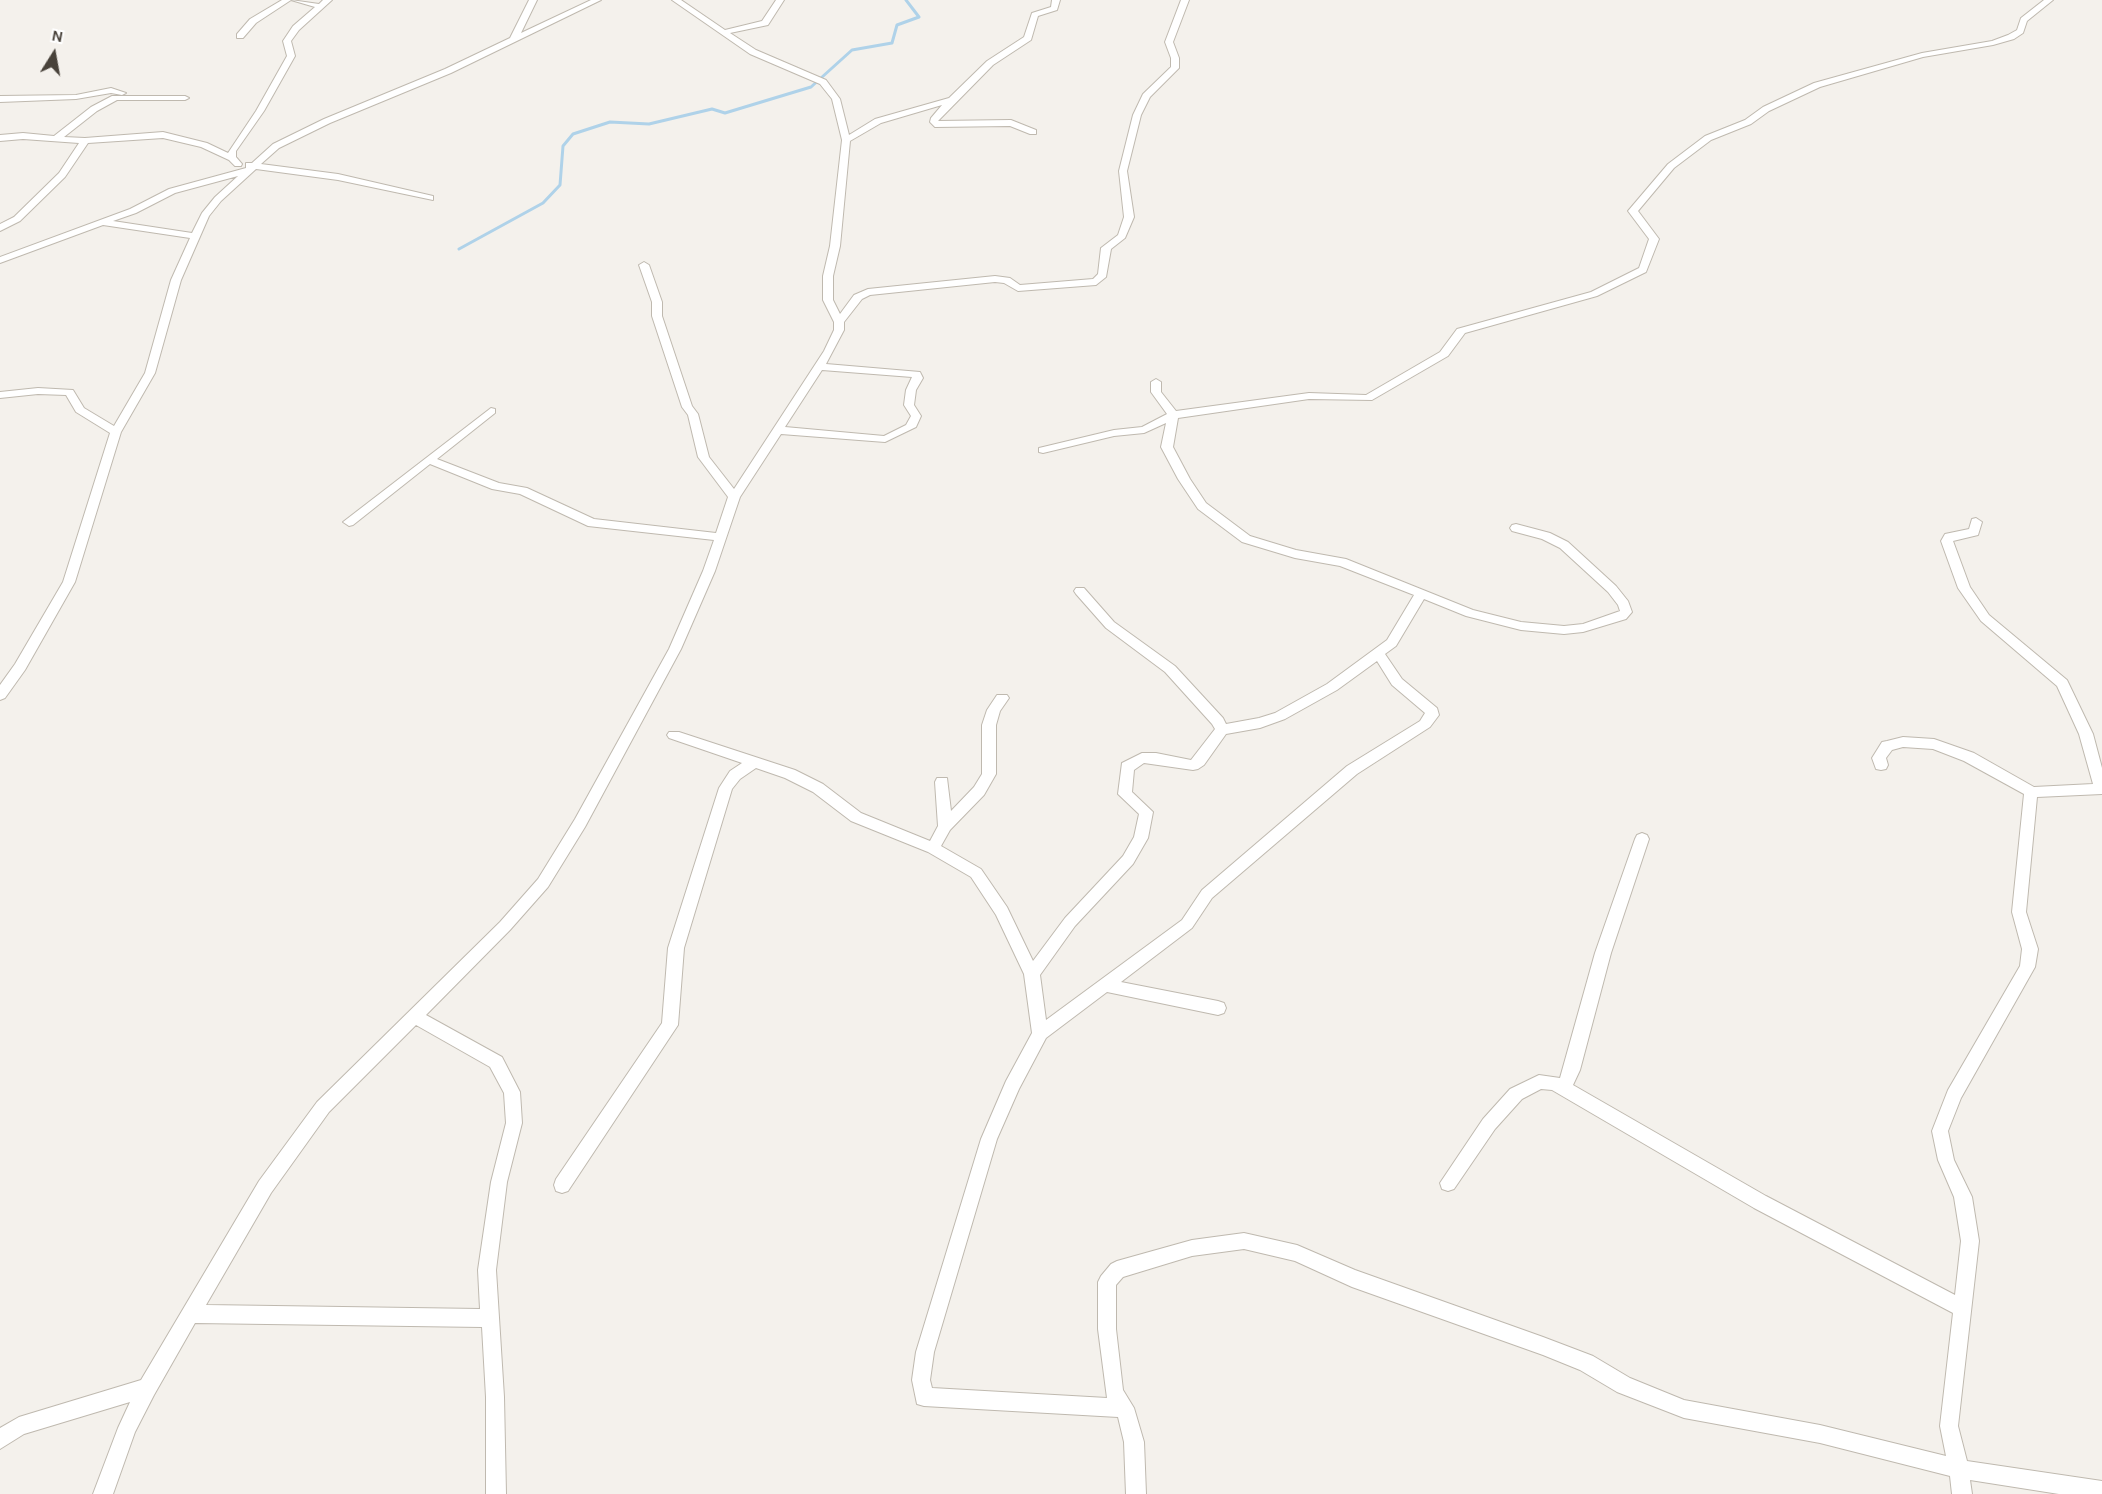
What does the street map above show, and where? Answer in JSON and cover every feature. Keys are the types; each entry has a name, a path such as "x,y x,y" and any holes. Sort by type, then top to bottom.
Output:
{"street":[{"path":"240,36 253,21 287,0"},
{"path":"295,0 320,6"},
{"path":"242,164 232,151 260,111 291,56 287,41 296,28 328,0"},
{"path":"514,39 532,0"},
{"path":"0,260 103,223 172,191 242,164 307,131 448,71 597,0"},
{"path":"103,1494 127,1428 147,1388 265,1186 323,1107 505,926 543,883 580,823 675,649 709,571 734,497 830,351 839,330 839,322 828,300 828,276 835,246 846,140 836,99 819,81 753,52 676,0"},
{"path":"725,32 765,23 780,0"},
{"path":"1033,132 1011,123 934,123 935,118 990,63 1006,54 1006,50 1028,38 1035,15 1054,8 1056,0"},
{"path":"839,322 858,297 868,292 995,279 1007,280 1018,288 1096,282 1103,275 1106,248 1122,236 1129,218 1123,171 1137,115 1146,96 1175,68 1175,58 1169,42 1185,0"},
{"path":"1043,450 1114,433 1144,430 1173,415 1309,396 1368,398 1444,354 1461,331 1594,294 1643,270 1654,239 1646,224 1633,211 1671,166 1708,138 1748,122 1766,109 1817,85 1922,55 1982,46 2011,37 2020,31 2024,20 2049,0"},
{"path":"0,99 76,97 111,90 120,91 124,96"},
{"path":"56,139 106,101 124,96 185,98"},
{"path":"846,140 878,121 952,100"},
{"path":"0,138 85,141 151,135 177,136 242,164 338,177 430,198"},
{"path":"0,228 17,219 62,175 85,141"},
{"path":"0,694 20,668 69,582 116,432 150,373 176,280 205,215 242,164"},
{"path":"103,223 196,236"},
{"path":"644,265 657,302 657,316 687,407 693,414 704,457 734,497"},
{"path":"778,430 885,439 910,428 916,416 909,405 911,390 918,378 916,374 819,367"},
{"path":"1156,382 1156,392 1173,415 1167,447 1184,480 1202,506 1246,539 1267,547 1342,562 1491,619 1552,630 1583,628 1622,616 1626,612 1624,604 1612,589 1564,545 1546,536 1516,528"},
{"path":"0,395 38,391 69,392 80,410 116,432"},
{"path":"349,522 491,411"},
{"path":"429,460 496,486 523,490 592,523 720,537"},
{"path":"1881,765 1879,758 1887,746 1903,742 1934,744 1969,757 2032,792 2102,789 2086,734 2062,683 1985,618 1964,588 1947,541 1950,537 1974,532 1976,522"},
{"path":"1080,591 1110,625 1170,669 1218,721 1222,730"},
{"path":"1032,974 1070,922 1128,860 1141,838 1146,812 1125,794 1127,767 1142,758 1193,765 1199,761 1222,730 1260,723 1280,716 1332,687 1392,643 1422,593"},
{"path":"1125,1408 924,1397 921,1380 925,1352 989,1139 1012,1086 1040,1033 1187,924 1207,894 1352,771 1425,724 1432,715 1432,711 1397,682 1378,653"},
{"path":"933,848 945,826 979,791 988,774 989,725 994,710 1002,698"},
{"path":"674,735 756,761 818,788 856,817 933,848 976,873 1002,911 1032,974 1040,1033"},
{"path":"562,1185 670,1025 676,948 726,788 735,775 756,761"},
{"path":"942,782 945,826"},
{"path":"1962,1494 1949,1426 1970,1241 1963,1197 1946,1160 1940,1131 1954,1095 2027,967 2030,949 2019,912 2029,802 2032,792"},
{"path":"1564,1087 1572,1071 1603,953 1642,839"},
{"path":"1104,985 1218,1008"},
{"path":"414,1016 496,1062 512,1092 514,1123 499,1182 487,1270 495,1397 496,1494"},
{"path":"1448,1183 1490,1124 1516,1094 1539,1082 1564,1087 1584,1103 1760,1202 1961,1308"},
{"path":"1136,1494 1134,1443 1125,1408 1114,1394 1107,1329 1107,1282 1117,1270 1192,1248 1244,1241 1297,1253 1352,1278 1543,1346 1586,1363 1624,1385 1684,1409 1820,1434 1959,1469 2102,1491"},
{"path":"191,1314 490,1318"},
{"path":"0,1439 19,1426 147,1388"}],"waterway":[{"path":"459,249 543,203 560,185 563,146 573,134 610,122 649,124 712,109 725,113 811,87 852,50 892,43 897,25 919,17 906,0"}]}
